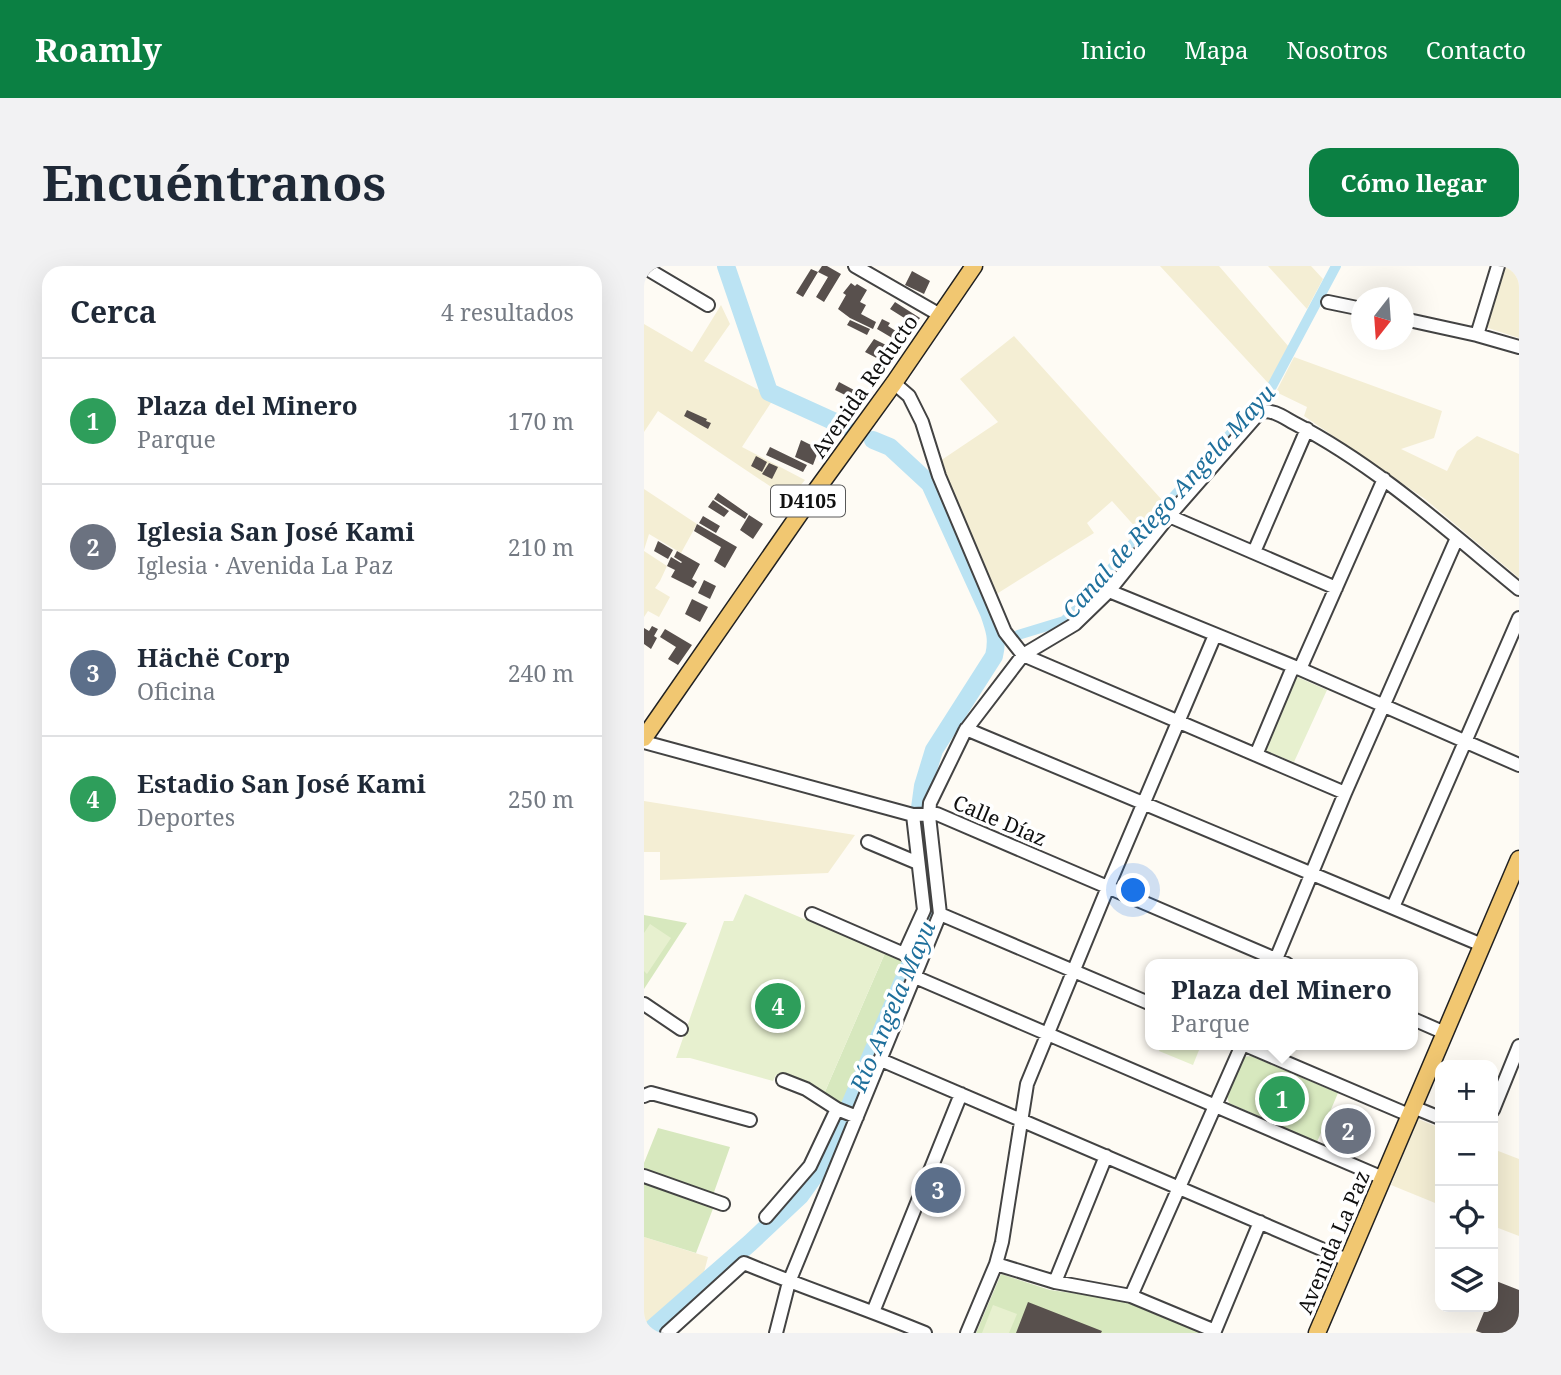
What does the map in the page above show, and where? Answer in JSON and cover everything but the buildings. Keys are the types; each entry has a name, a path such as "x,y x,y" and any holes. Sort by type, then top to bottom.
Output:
{"main road":[{"name":"Avenida Reducto","path":"644,740 974,266"},
{"name":"Avenida La Paz","path":"1317,1333 1519,859"}],"street":[{"path":"855,266 940,315"},
{"path":"1477,335 1498,266"},
{"path":"644,267 708,305"},
{"path":"1328,302 1351,307"},
{"path":"1414,321 1519,347"},
{"path":"894,383 909,396 922,422 939,476 1005,632 1023,655 1345,793"},
{"path":"776,1333 789,1282 940,914 929,816 930,803 967,729 1023,655 1075,624 1109,591 1169,516 1260,412 1273,411 1347,453 1384,479 1519,589"},
{"path":"1254,552 1307,429"},
{"path":"1256,755 1336,588 1384,479"},
{"path":"1169,516 1336,588"},
{"path":"1280,959 1345,793 1457,538"},
{"path":"1109,591 1296,668 1519,765"},
{"path":"1392,908 1519,618"},
{"path":"967,1333 996,1264 1002,1242 1027,1084 1215,635"},
{"path":"967,729 1482,945"},
{"name":"Calle Díaz","path":"644,740 914,815 937,814 1270,959"},
{"path":"811,914 904,954 924,910 914,815"},
{"path":"868,842 918,863"},
{"path":"940,914 1145,1001"},
{"path":"915,977 1383,1178"},
{"path":"644,1004 681,1029"},
{"path":"1418,1021 1445,1033"},
{"path":"1498,1098 1519,1046"},
{"path":"1131,1296 1242,1050"},
{"path":"1257,1050 1411,1111 1435,1117"},
{"path":"881,1060 1347,1259"},
{"path":"783,1080 806,1089 837,1109 858,1117"},
{"path":"644,1096 651,1093 750,1120"},
{"path":"873,1312 961,1094"},
{"path":"766,1217 810,1166 837,1109"},
{"path":"1055,1282 1106,1156"},
{"path":"644,1176 723,1203"},
{"path":"996,1264 1055,1282 1131,1296 1215,1332 1261,1222"},
{"path":"670,1332 744,1263 925,1333"}],"shaded area":[{"path":"1160,266 1219,266 1289,347 1269,384"},
{"path":"1268,266 1311,266 1323,279 1307,309"},
{"path":"1505,266 1519,266 1519,338 1485,327"},
{"path":"721,305 730,324 704,361 774,398 742,447 805,480 789,499 658,411 644,432 644,324 692,352"},
{"path":"1014,336 1162,500 1138,530 1112,501 1087,523 1094,533 995,595 940,461 998,422 960,379"},
{"path":"1294,357 1442,411 1434,438 1401,449 1447,471 1457,451 1477,436 1519,454 1519,578 1425,499 1304,416 1307,407 1276,392"},
{"path":"644,489 697,524 681,553 649,534 644,550"},
{"path":"644,551 667,566 655,588 670,597 659,617 648,611 644,617"},
{"path":"644,801 855,835 828,873 660,880 660,852 644,852"},
{"path":"1418,1119 1435,1126 1435,1203 1391,1185"},
{"path":"1498,1151 1519,1159 1519,1236 1498,1228"},
{"path":"644,1237 708,1257 702,1280 647,1329 644,1328"}],"green space":[{"path":"1295,676 1327,690 1294,762 1262,750"},
{"path":"745,894 885,953 824,1094 776,1075 773,1081 690,1058 676,1058 724,921 733,921"},
{"path":"644,915 687,923 644,989"},
{"path":"650,924 671,938 647,974 644,971 644,933"},
{"path":"913,949 922,952 854,1112 839,1106 824,1094 885,953 905,957"},
{"path":"1159,1050 1199,1050 1193,1065"},
{"path":"1251,1056 1338,1093 1317,1142 1229,1103 1226,1094 1242,1057"},
{"path":"658,1128 730,1147 713,1195 644,1171 644,1163"},
{"path":"644,1181 714,1206 696,1253 644,1237"},
{"path":"1001,1274 1050,1290 1130,1301 1204,1333 976,1333"},
{"path":"993,1305 1017,1314 1009,1333 982,1333"}],"waterway":[{"name":"Río Angela Mayu","path":"726,266 769,392 844,426"},
{"name":"Canal de Riego Angela Mayu","path":"1018,635 1064,621 1076,610 1270,390 1336,266"},
{"name":"Río Angela Mayu","path":"873,440 890,447 930,484 989,613 995,634 994,656 934,750 923,786 920,808"},
{"name":"Río Angela Mayu","path":"850,1105 932,913 921,824"},
{"name":"Río Angela Mayu","path":"647,1333 800,1196 826,1160 841,1123"}],"place":[{"name":"Estadio San José Kami","path":"778,1006"},
{"name":"Plaza del Minero","path":"1282,1099"},
{"name":"Iglesia San José Kami","path":"1348,1131"},
{"name":"Hächë Corp","path":"938,1190"}]}
